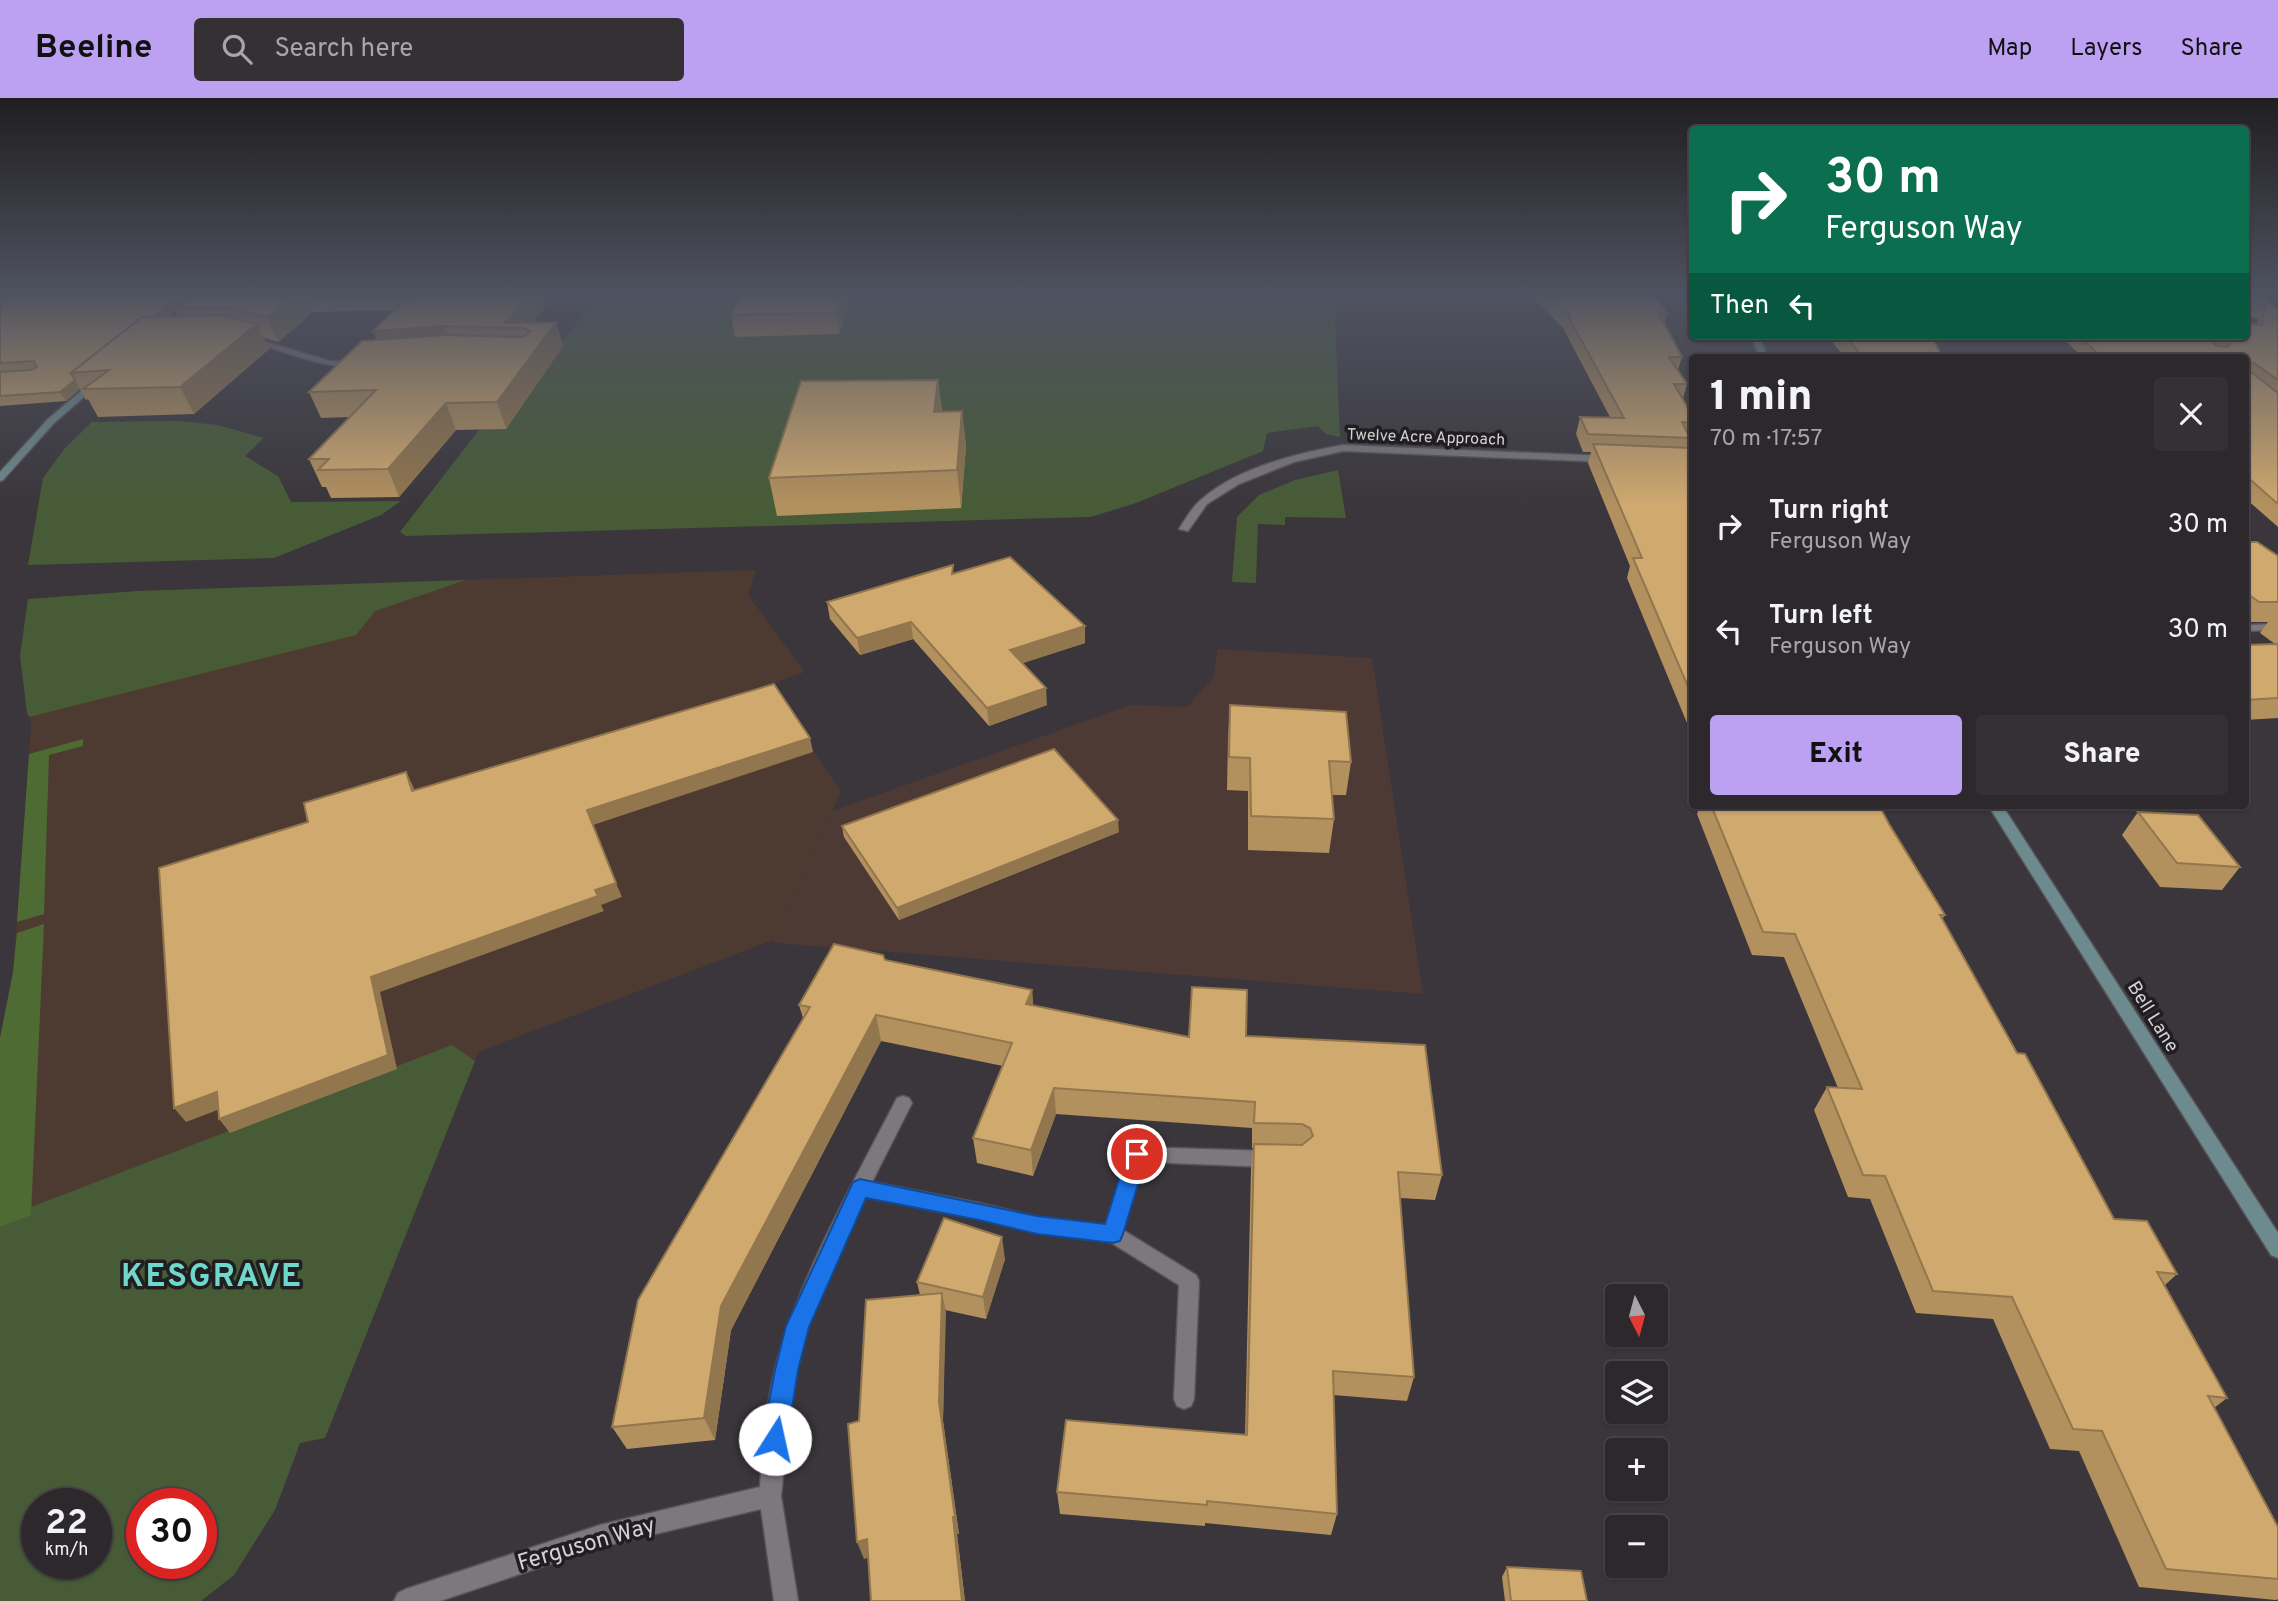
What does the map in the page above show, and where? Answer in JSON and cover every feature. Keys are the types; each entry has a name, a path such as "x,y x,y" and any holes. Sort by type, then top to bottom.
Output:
{"street":[{"path":"0,478 51,421 105,376"},
{"name":"Twelve Acre Approach","path":"1184,529 1195,511 1216,492 1314,452 1343,448 1614,459"},
{"path":"2249,628 2278,626"},
{"name":"Bell Lane","path":"1998,809 2278,1249"},
{"path":"786,1601 770,1496 775,1439 786,1370 797,1326 860,1188 903,1103"},
{"path":"1113,1234 1137,1154 1284,1160"},
{"path":"860,1188 1037,1225 1113,1234 1189,1281 1184,1399"},
{"name":"Ferguson Way","path":"405,1601 600,1536 770,1496"}],"shaded area":[{"path":"756,570 748,595 805,672 768,685 841,791 773,940 478,1052 325,1438 300,1443 275,1510 234,1575 201,1601 0,1601 0,1038 13,972 31,726 20,656 28,599 139,591"},
{"path":"1218,649 1372,658 1423,994 776,943 773,940 832,811 1131,705 1187,707 1213,678"}],"green space":[{"path":"534,366 1337,366 1340,437 1326,434 1318,426 1267,433 1263,451 1136,503 1091,517 406,536 400,532 492,413"},
{"path":"178,421 218,425 264,438 245,456 278,476 291,502 401,501 381,515 274,558 28,565 43,478 65,448 92,422"},
{"path":"1338,470 1346,518 1285,517 1285,525 1258,524 1256,583 1232,582 1237,517 1259,495 1295,480"},
{"path":"466,580 375,611 356,635 29,717 27,713 20,656 28,599 139,591"},
{"path":"83,739 83,746 49,755 44,914 17,922 29,754"},
{"path":"44,924 31,1215 0,1227 0,1038 13,972 17,933"},
{"path":"452,1045 475,1061 325,1438 300,1443 275,1510 234,1575 201,1601 0,1601 0,1219"}],"building":[{"path":"80,366 71,373 75,380 60,392 0,396 0,372 31,370 37,367"},
{"path":"80,366 205,366 180,387 83,389 109,370 71,373"},
{"path":"336,366 523,366 497,402 446,403 388,469 318,470 329,459 309,459 376,390 309,392"},
{"path":"1596,366 1675,366 1687,384 1674,384 1689,410 1689,423 1682,422 1689,438 1588,434 1580,417 1624,418"},
{"path":"2249,366 2250,371 2278,393 2278,504 2249,479"},
{"path":"2258,366 2278,366 2278,380"},
{"path":"938,380 934,412 962,411 957,470 769,478 801,381"},
{"path":"1593,444 1689,448 1689,689 1633,558 1642,558"},
{"path":"2249,542 2257,542 2278,556 2278,602 2259,602 2249,595"},
{"path":"1010,557 1085,626 1010,650 1046,688 987,708 911,622 857,638 827,602 953,565 952,574"},
{"path":"2278,644 2278,698 2249,700 2249,645"},
{"path":"774,684 810,738 587,810 616,883 595,890 598,896 371,977 388,1055 219,1119 217,1092 174,1108 159,868 308,822 304,803 406,772 412,791"},
{"path":"1230,705 1346,712 1351,762 1329,761 1334,819 1251,816 1250,758 1229,757"},
{"path":"1054,749 1118,820 897,908 842,826"},
{"path":"1713,809 1881,809 1945,915 1940,915 2017,1053 2025,1054 2114,1219 2147,1221 2177,1274 2157,1272 2227,1398 2208,1396 2278,1527 2278,1579 2166,1569 2102,1431 2073,1429 2012,1297 1933,1291 1885,1176 1863,1175 1827,1087 1862,1089 1795,934 1763,932"},
{"path":"2138,812 2198,815 2240,867 2177,863"},
{"path":"834,944 883,955 885,960 1032,990 1026,1004 1189,1037 1192,987 1247,990 1246,1036 1425,1045 1442,1175 1398,1172 1414,1377 1333,1371 1337,1514 1207,1501 1207,1505 1057,1492 1066,1420 1247,1435 1254,1144 1302,1145 1313,1136 1310,1128 1302,1124 1254,1123 1255,1102 1054,1088 1031,1150 973,1138 1012,1043 876,1015 721,1306 704,1418 612,1427 638,1300 810,1007 799,1005"},
{"path":"944,1218 1002,1237 983,1297 917,1282"},
{"path":"942,1293 939,1402 955,1517 962,1601 871,1601 867,1539 857,1542 848,1424 859,1421 866,1300"},
{"path":"1507,1567 1581,1571 1587,1601 1511,1601"}],"district":[{"name":"KESGRAVE","path":"212,1275"}],"route":[{"path":"775,1439 786,1370 797,1326 860,1188 1037,1225 1113,1234 1137,1154"}]}
